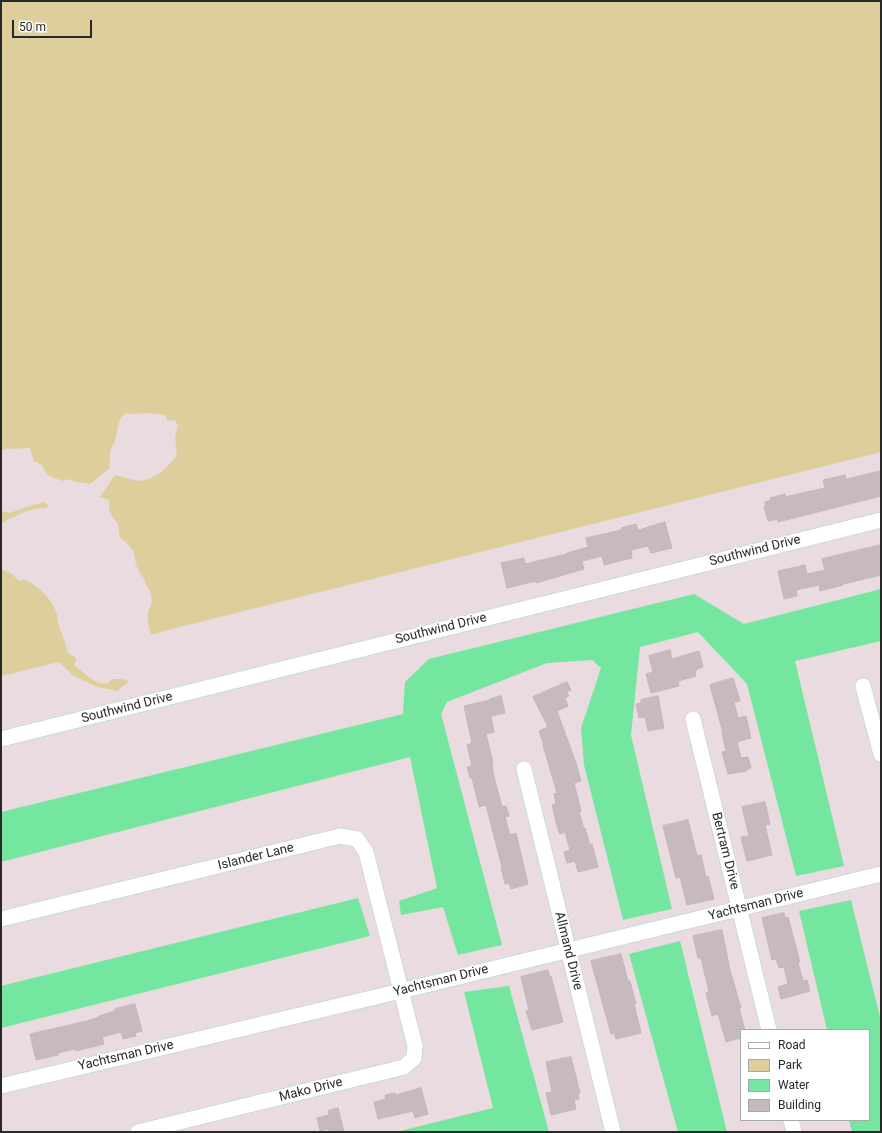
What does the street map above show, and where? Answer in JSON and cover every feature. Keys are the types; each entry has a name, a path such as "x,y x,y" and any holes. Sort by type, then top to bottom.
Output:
{"street":[{"name":"Southwind Drive","path":"1,739 881,520"},
{"path":"863,686 881,754"},
{"name":"Bertram Drive","path":"693,719 769,1029"},
{"name":"Allmand Drive","path":"524,769 613,1132"},
{"name":"Islander Lane","path":"1,919 340,836 357,839 366,852 401,991"},
{"name":"Yachtsman Drive","path":"1,1086 401,991 881,874"},
{"name":"Mako Drive","path":"138,1132 404,1067 414,1058 415,1046 401,991"},
{"path":"791,1121 794,1132"}],"green space":[{"path":"1,1 881,1 881,452 151,635 148,619 148,611 152,603 150,590 136,565 134,552 126,542 120,538 118,524 109,509 109,500 100,497 115,475 137,481 149,479 160,473 169,465 177,455 175,437 178,425 175,420 168,421 165,415 126,413 119,422 115,441 110,451 109,469 90,484 67,479 63,481 50,476 42,465 34,461 30,448 5,449 1,451"},
{"path":"44,502 48,505 47,508 35,509 23,513 1,524 1,511 10,513"},
{"path":"1,566 3,570 10,573 20,581 24,579 33,584 42,591 52,604 56,611 59,627 68,653 74,656 76,660 74,665 89,678 102,684 107,684 111,679 122,679 129,681 117,691 98,687 74,676 59,662 1,676"}],"water":[{"path":"881,589 881,641 795,661 844,866 796,876 747,684 698,632 640,647 631,735 672,909 623,920 584,765 581,728 601,668 592,660 547,663 447,702 441,714 502,945 458,955 443,907 401,915 399,901 437,888 410,757 1,862 1,812 403,714 405,682 429,659 694,594 744,624"},
{"path":"358,898 370,936 1,1028 1,986"},
{"path":"851,900 881,1021 881,1132 852,1132 849,1121 870,1121 870,1029 827,1029 799,911"},
{"path":"680,941 727,1132 678,1132 629,954"},
{"path":"509,986 549,1132 396,1132 493,1108 464,992"}],"building":[{"path":"881,471 881,496 778,522 777,519 768,521 764,506 766,506 765,502 771,500 770,498 785,494 785,497 825,488 823,480 845,475 846,479"},
{"path":"665,522 672,548 651,553 648,546 631,550 632,558 604,565 602,556 582,561 584,569 536,583 536,581 507,588 501,563 524,558 525,564 567,554 588,547 586,538 622,530 621,528 636,524 638,530"},
{"path":"881,545 881,575 820,591 819,585 796,590 797,596 784,599 778,571 805,565 807,574 825,570 822,559"},
{"path":"670,650 672,659 699,651 703,667 695,671 696,676 678,681 679,686 651,693 646,674 653,672 649,656"},
{"path":"733,678 740,701 734,702 738,718 746,716 751,738 737,742 741,758 748,757 751,768 746,770 747,771 728,774 722,752 726,751 723,733 710,685"},
{"path":"567,682 571,690 567,692 569,696 565,698 568,706 557,711 581,781 574,783 581,811 579,812 590,845 592,844 598,867 578,872 575,861 567,863 564,852 570,850 565,832 560,834 557,826 552,805 556,804 554,794 557,793 539,731 548,727 533,697"},
{"path":"501,696 505,713 491,716 494,732 486,734 493,762 493,773 502,807 506,806 509,816 505,817 510,835 516,833 528,884 511,889 509,883 505,884 486,805 479,807 472,778 470,778 467,767 472,766 467,745 472,743 464,706"},
{"path":"658,696 664,728 648,731 645,717 639,718 636,704 641,703 641,700"},
{"path":"765,802 770,824 765,825 772,855 747,861 741,837 749,836 742,807"},
{"path":"688,820 697,856 701,855 706,877 708,876 714,899 687,905 680,877 676,878 663,826"},
{"path":"784,913 785,918 788,917 800,962 798,963 803,981 807,980 810,991 781,999 778,987 788,984 784,967 779,968 776,959 772,960 762,918"},
{"path":"722,930 745,1029 740,1029 740,1038 726,1042 718,1014 712,1016 706,993 709,992 701,958 698,958 693,936"},
{"path":"621,954 636,1004 634,1004 641,1033 616,1039 614,1033 611,1034 591,961"},
{"path":"548,970 550,977 551,976 563,1022 532,1030 526,1011 529,1010 521,977"},
{"path":"135,1004 142,1031 135,1033 136,1036 123,1039 121,1032 102,1037 104,1044 76,1051 75,1049 58,1053 58,1055 36,1060 30,1034 87,1021 115,1011 115,1009"},
{"path":"571,1057 580,1093 578,1094 579,1099 574,1100 576,1109 551,1115 546,1093 552,1092 546,1062"},
{"path":"421,1088 428,1114 415,1118 413,1111 378,1119 374,1102 386,1099 385,1095 395,1093 395,1095"},
{"path":"338,1108 344,1132 329,1132 329,1129 320,1131 317,1118 329,1115 328,1111"}]}
